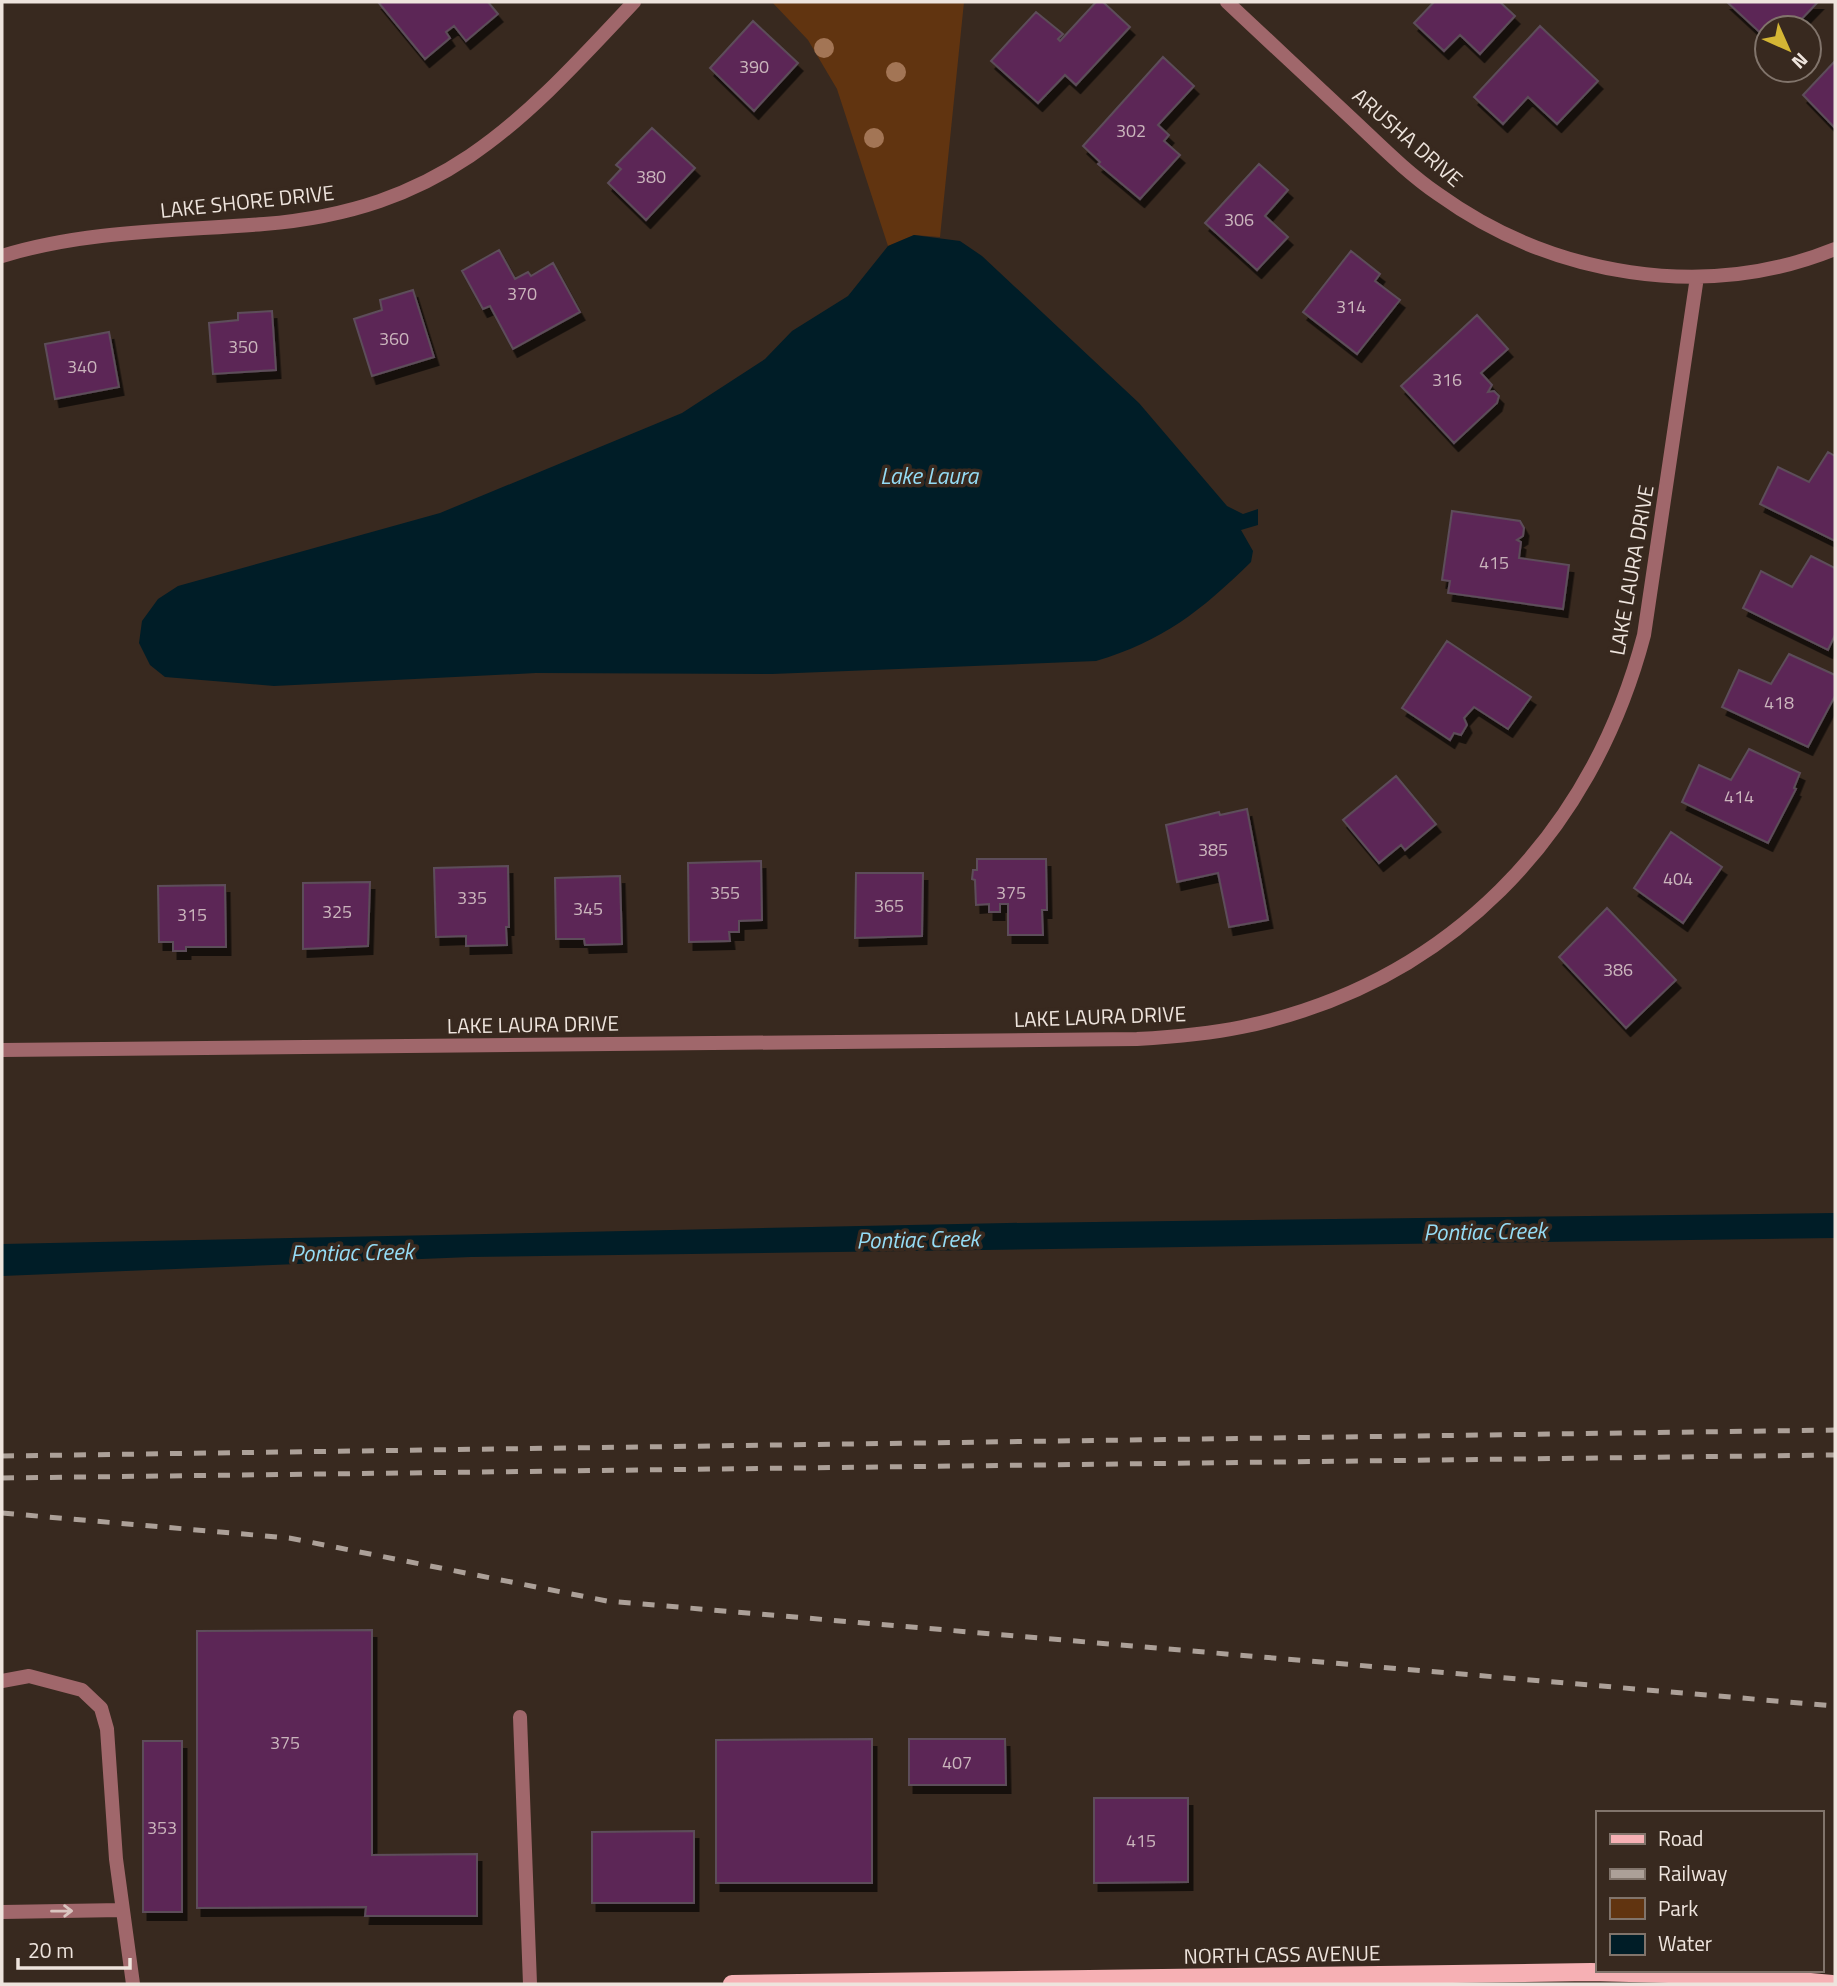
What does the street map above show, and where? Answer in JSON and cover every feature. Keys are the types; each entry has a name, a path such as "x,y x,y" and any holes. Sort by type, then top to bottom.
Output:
{"main road":[{"name":"NORTH CASS AVENUE","path":"732,1984 1604,1972 1734,1975 1832,1984"}],"street":[{"name":"LAKE SHORE DRIVE","path":"2,256 83,238 305,219 370,204 405,191 463,162 510,128 553,89 634,2"},
{"name":"ARUSHA DRIVE","path":"1227,2 1405,168 1469,214 1516,239 1577,261 1640,274 1697,277 1767,269 1835,249"},
{"name":"LAKE LAURA DRIVE","path":"2,1050 1137,1039 1242,1027 1302,1011 1356,990 1426,951 1503,890 1570,809 1608,742 1632,679 1646,625 1697,277"},
{"path":"2,1681 29,1676 82,1690 101,1708 107,1729 122,1910 132,1984"},
{"path":"520,1717 530,1984"},
{"path":"2,1912 122,1910"}],"green space":[{"path":"772,2 964,2 940,237 914,235 888,246 837,89 808,40"}],"water":[{"name":"Lake Laura","path":"914,235 960,241 982,256 1139,403 1227,506 1243,514 1258,509 1258,525 1241,530 1253,551 1251,562 1198,610 1141,644 1096,661 772,674 536,673 274,686 165,677 150,665 139,643 142,621 158,599 178,586 440,513 682,413 765,359 792,331 848,296 888,246"},
{"name":"Pontiac Creek","path":"1835,1213 1835,1238 471,1257 2,1276 2,1244 1007,1223"}],"building":[{"path":"378,2 488,2 498,14 466,41 454,26 446,32 450,38 425,59"},
{"path":"1096,2 1103,2 1130,27 1076,85 1065,75 1038,103 991,61 1036,12 1063,34 1058,39 1060,41"},
{"path":"1434,2 1500,2 1515,16 1480,54 1460,35 1444,51 1414,23"},
{"path":"1727,2 1818,2 1806,14 1753,14 1753,26"},
{"path":"753,21 798,63 754,111 710,68"},
{"path":"1540,26 1598,81 1557,124 1528,97 1503,124 1474,97"},
{"path":"1163,57 1194,86 1158,125 1169,135 1164,141 1180,155 1140,199 1098,164 1100,162 1083,146"},
{"path":"1835,61 1835,128 1803,95 1813,84 1823,84 1823,74"},
{"path":"652,128 695,168 646,220 608,183 621,169 616,165"},
{"path":"1259,164 1288,190 1265,216 1288,237 1257,270 1205,223"},
{"path":"499,250 515,279 528,272 531,276 553,263 580,312 513,349 490,306 483,309 462,271"},
{"path":"1351,251 1380,274 1375,281 1400,300 1357,354 1303,312"},
{"path":"413,290 434,357 372,376 354,319 382,310 380,300"},
{"path":"272,311 276,370 213,374 209,323 238,320 238,313"},
{"path":"1477,315 1508,349 1481,373 1492,385 1488,392 1494,391 1499,396 1497,403 1454,443 1401,386"},
{"path":"109,332 119,387 55,399 45,344"},
{"path":"1828,452 1835,456 1835,541 1760,504 1778,467 1809,482"},
{"path":"1452,511 1520,521 1524,528 1523,536 1517,540 1521,542 1519,558 1569,565 1563,609 1448,593 1450,581 1442,580"},
{"path":"1811,556 1835,568 1835,635 1828,650 1743,608 1761,571 1792,587"},
{"path":"1447,641 1531,697 1508,729 1474,707 1464,718 1467,725 1461,735 1454,733 1450,740 1402,708"},
{"path":"1789,654 1835,675 1835,696 1808,747 1722,707 1739,670 1771,684"},
{"path":"1749,749 1800,773 1794,788 1796,789 1768,843 1682,802 1699,765 1731,780"},
{"path":"1396,776 1436,824 1405,850 1401,845 1379,863 1343,820"},
{"path":"1247,809 1268,920 1229,927 1218,873 1177,882 1166,825 1219,812 1220,815"},
{"path":"1671,832 1722,867 1683,923 1634,888"},
{"path":"977,859 1046,859 1047,910 1042,910 1043,935 1008,935 1008,904 1000,904 1000,912 989,912 989,904 976,905 975,880 972,879 973,870 977,870"},
{"path":"761,861 762,920 739,921 739,932 729,932 730,941 689,942 688,863"},
{"path":"508,866 507,945 466,946 466,936 436,937 434,868"},
{"path":"856,873 923,873 922,936 855,938"},
{"path":"620,876 622,944 585,945 584,939 556,939 555,878"},
{"path":"370,882 368,946 303,949 303,883"},
{"path":"225,885 226,947 186,947 186,951 173,951 173,942 159,942 158,886"},
{"path":"1607,908 1676,980 1626,1028 1559,957"},
{"path":"372,1630 372,1855 477,1854 477,1916 365,1916 366,1907 197,1908 197,1631"},
{"path":"872,1739 872,1883 716,1883 716,1740"},
{"path":"909,1739 1005,1739 1006,1785 909,1785"},
{"path":"143,1741 182,1741 182,1912 143,1912"},
{"path":"1094,1798 1188,1798 1188,1882 1094,1883"},
{"path":"694,1831 694,1903 592,1903 592,1832"}],"railway":[{"path":"2,1456 1835,1430"},
{"path":"2,1478 1835,1455"},
{"path":"2,1513 289,1538 607,1601 1835,1706"}]}
